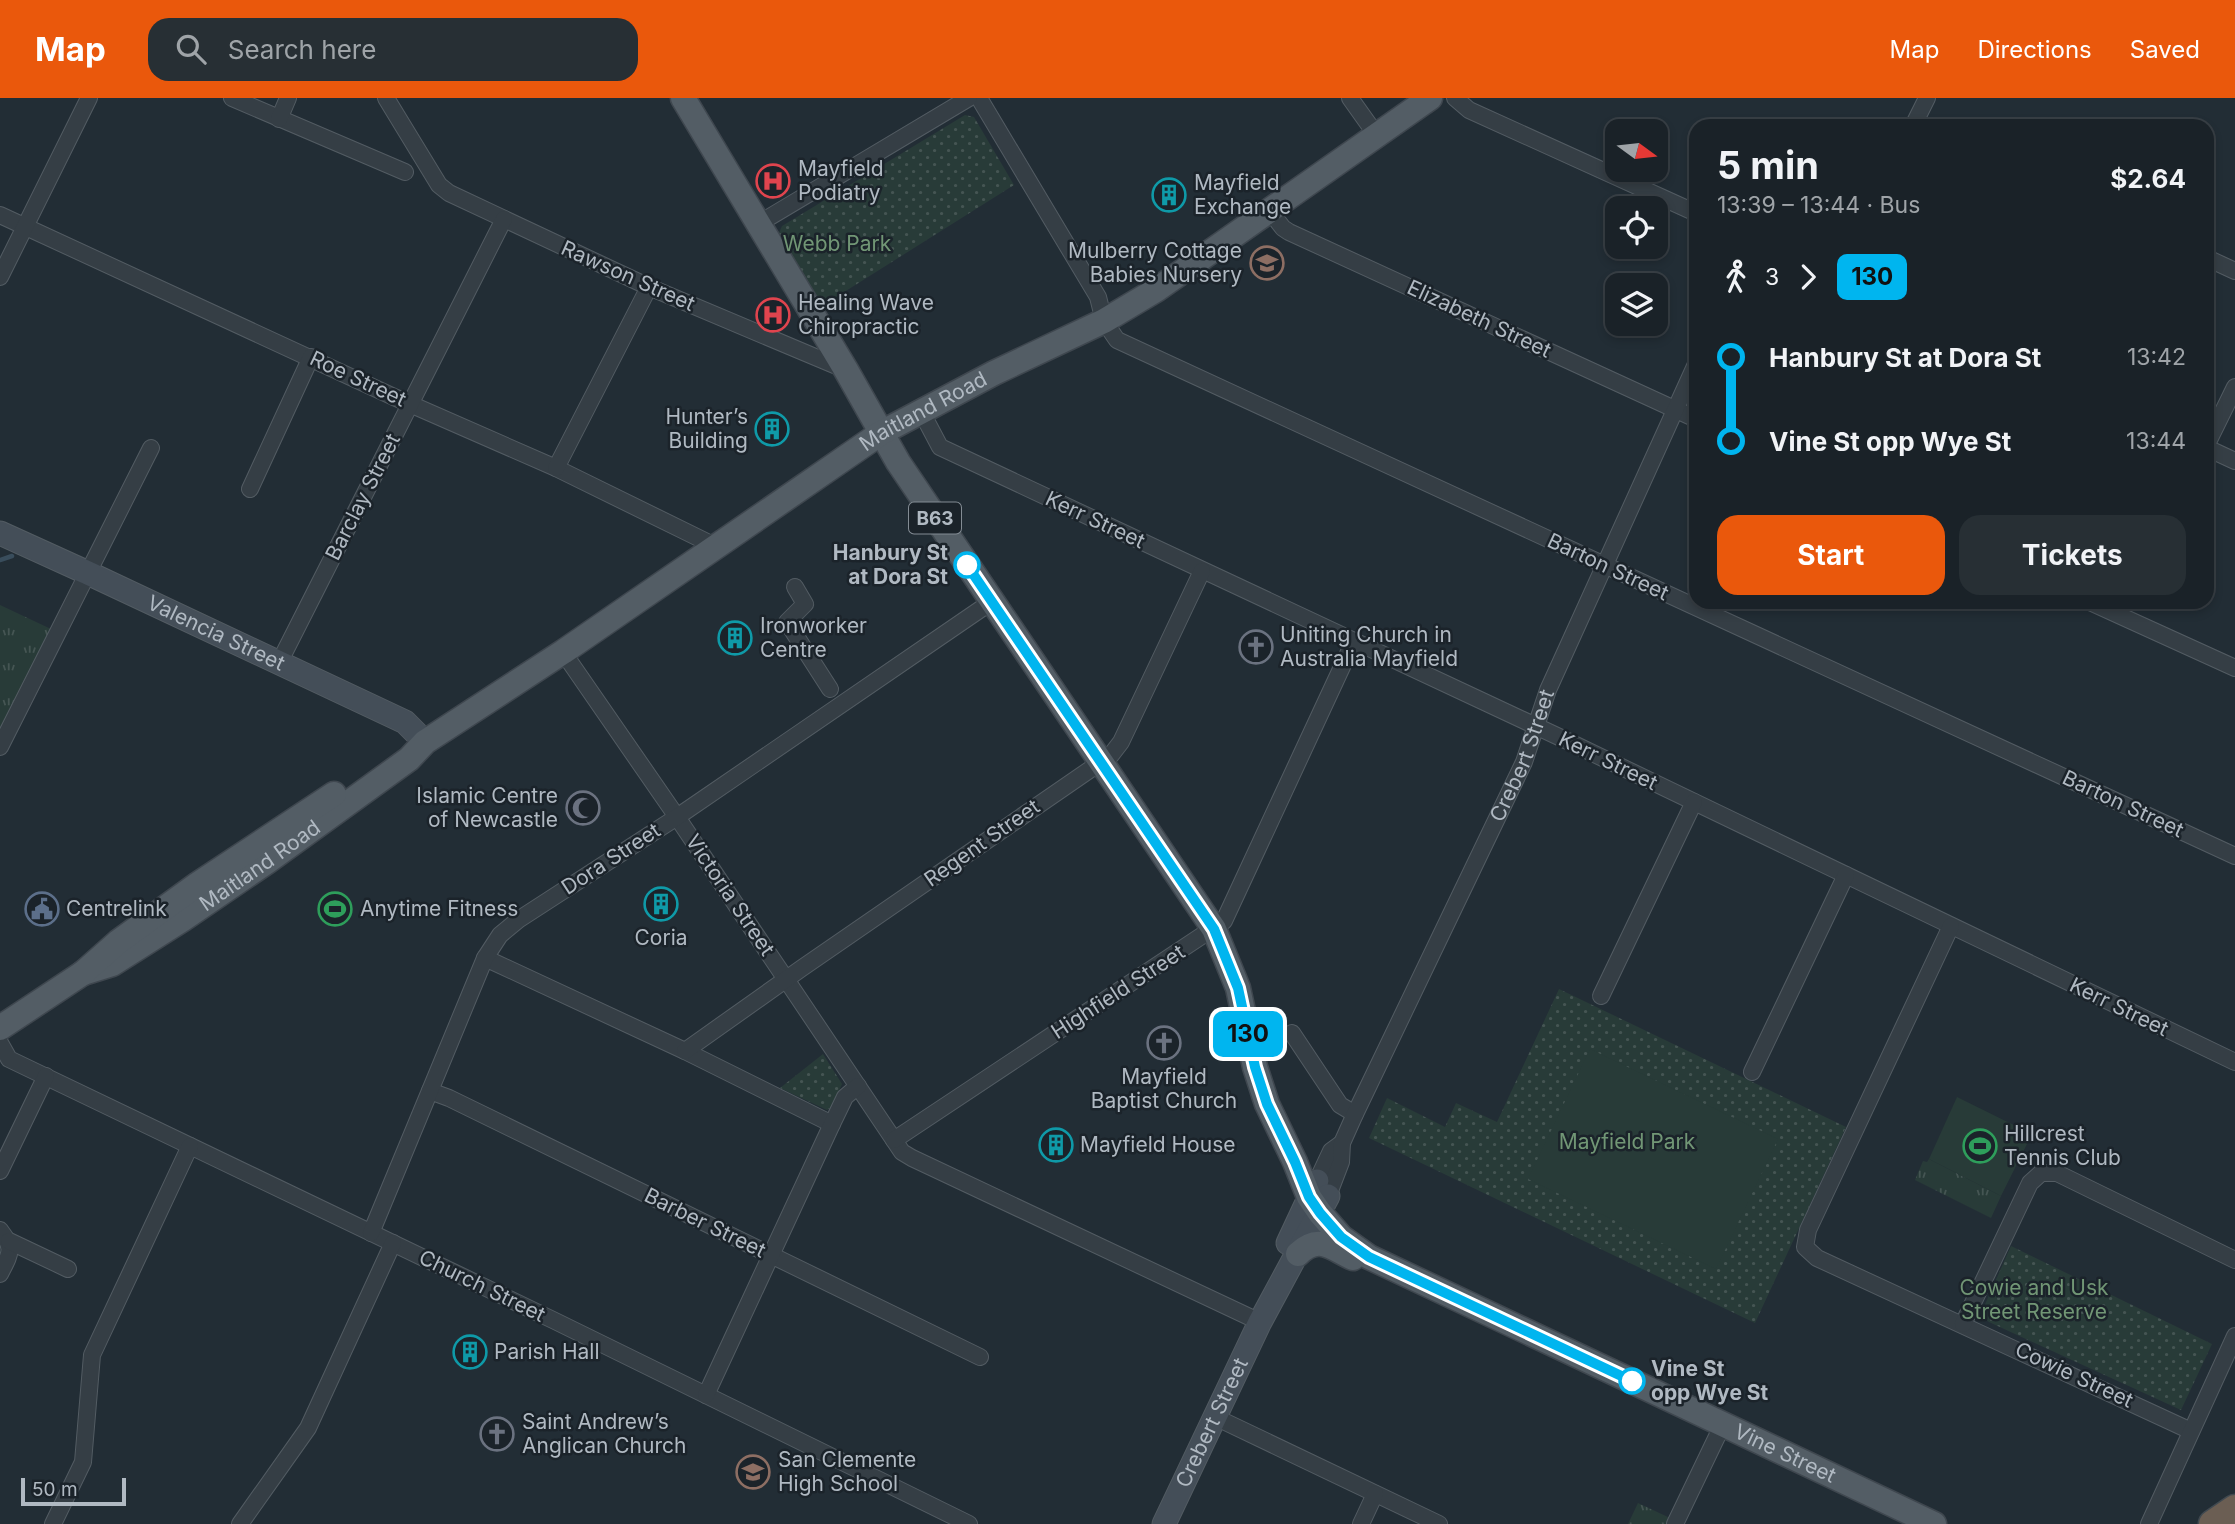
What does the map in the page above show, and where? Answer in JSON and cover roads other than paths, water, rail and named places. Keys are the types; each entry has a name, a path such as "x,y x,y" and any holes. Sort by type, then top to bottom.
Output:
{"highway":[{"path":"2213,1524 2235,1509"}],"main road":[{"name":"B63","path":"683,98 881,433 991,602 1214,929 1238,988 1255,1067 1267,1104 1295,1162 1318,1197"},
{"name":"Maitland Road","path":"0,1028 83,973 112,964 237,883 410,760 425,742 563,652 881,433 1104,321 1156,290 1430,98"},
{"name":"Vine Street","path":"1318,1197 1341,1237 1369,1257 1934,1524"},
{"name":"B63","path":"1298,1254 1307,1245 1317,1242 1368,1265 1407,1275"}],"street":[{"path":"0,277 89,98"},
{"path":"232,98 405,172"},
{"path":"279,119 288,98"},
{"name":"Rawson Street","path":"386,98 439,185 449,193 649,287 846,370"},
{"path":"758,224 969,98"},
{"path":"979,98 1098,298 1104,321"},
{"path":"1350,98 1377,136"},
{"path":"1455,98 1469,110 1689,210"},
{"path":"1916,119 1927,98"},
{"name":"Elizabeth Street","path":"1269,210 1289,232 1689,416"},
{"name":"Roe Street","path":"0,215 556,468 715,546"},
{"name":"Barclay Street","path":"279,663 504,219"},
{"path":"2214,261 2235,271"},
{"path":"556,468 649,287"},
{"name":"Barton Street","path":"1104,321 1117,340 1133,349 1689,605"},
{"path":"250,489 311,357"},
{"name":"Crebert Street","path":"1164,1524 1260,1322 1298,1254 1331,1151 1342,1143 1524,762 1548,690 1689,379"},
{"path":"2214,431 2235,387"},
{"name":"Kerr Street","path":"921,411 940,447 1536,726 2235,1062"},
{"path":"0,747 151,448"},
{"path":"2214,450 2235,461"},
{"name":"Valencia Street","path":"0,533 405,722 425,742"},
{"name":"Regent Street","path":"685,1051 1100,763 1121,742 1202,570"},
{"path":"795,587 805,604 780,621 830,689"},
{"name":"Dora Street","path":"371,1233 485,958 500,935 518,920 677,817 991,602"},
{"name":"Barton Street","path":"1698,609 2235,856"},
{"path":"2105,609 2235,668"},
{"name":"Highfield Street","path":"894,1140 1214,929 1227,916 1354,641"},
{"name":"Victoria Street","path":"563,652 902,1152 1260,1322"},
{"path":"1601,996 1694,802"},
{"path":"1752,1072 1846,875"},
{"name":"Cowie Street","path":"1951,926 1808,1230 1805,1247 1817,1258 2191,1431"},
{"path":"485,958 685,1051 832,1124"},
{"path":"1292,1033 1340,1105 1355,1115"},
{"name":"Church Street","path":"0,1043 9,1059 969,1524"},
{"path":"0,1171 46,1076"},
{"path":"706,1395 845,1097 858,1086"},
{"name":"Barber Street","path":"430,1091 980,1357"},
{"path":"53,1524 83,1462 92,1355 190,1146"},
{"path":"1963,1324 2029,1183 2041,1173 2057,1173 2235,1260"},
{"name":"Crebert Street","path":"1260,1322 1287,1244 1318,1197"},
{"path":"4,1236 68,1269"},
{"path":"0,1274 10,1252 4,1236"},
{"path":"240,1524 308,1428 393,1243"},
{"path":"2148,1524 2235,1336"},
{"path":"1215,1417 1439,1524"},
{"path":"1675,1524 1723,1424"},
{"path":"1361,1524 1376,1494"}],"waterway":[{"path":"0,560 12,556"}],"place":[{"name":"Mayfield Podiatry","path":"773,181"},
{"name":"Mayfield Exchange","path":"1169,195"},
{"name":"Mulberry Cottage Babies Nursery","path":"1267,263"},
{"name":"Healing Wave Chiropractic","path":"773,315"},
{"name":"Hunter’s Building","path":"772,429"},
{"name":"Hanbury St at Dora St","path":"967,565"},
{"name":"Ironworker Centre","path":"735,638"},
{"name":"Uniting Church in Australia Mayfield","path":"1256,647"},
{"name":"Islamic Centre of Newcastle","path":"583,808"},
{"name":"Coria","path":"661,904"},
{"name":"Centrelink","path":"42,909"},
{"name":"Anytime Fitness","path":"335,909"},
{"name":"Mayfield Baptist Church","path":"1164,1043"},
{"name":"Mayfield House","path":"1056,1145"},
{"name":"Hillcrest Tennis Club","path":"1980,1146"},
{"name":"Parish Hall","path":"470,1352"},
{"name":"Vine St opp Wye St","path":"1632,1381"},
{"name":"Saint Andrew’s Anglican Church","path":"497,1434"},
{"name":"San Clemente High School","path":"753,1472"}],"park label":[{"name":"Webb Park","path":"837,244"},
{"name":"Mayfield Park","path":"1627,1142"},
{"name":"Cowie and Usk Street Reserve","path":"2034,1300"}]}
